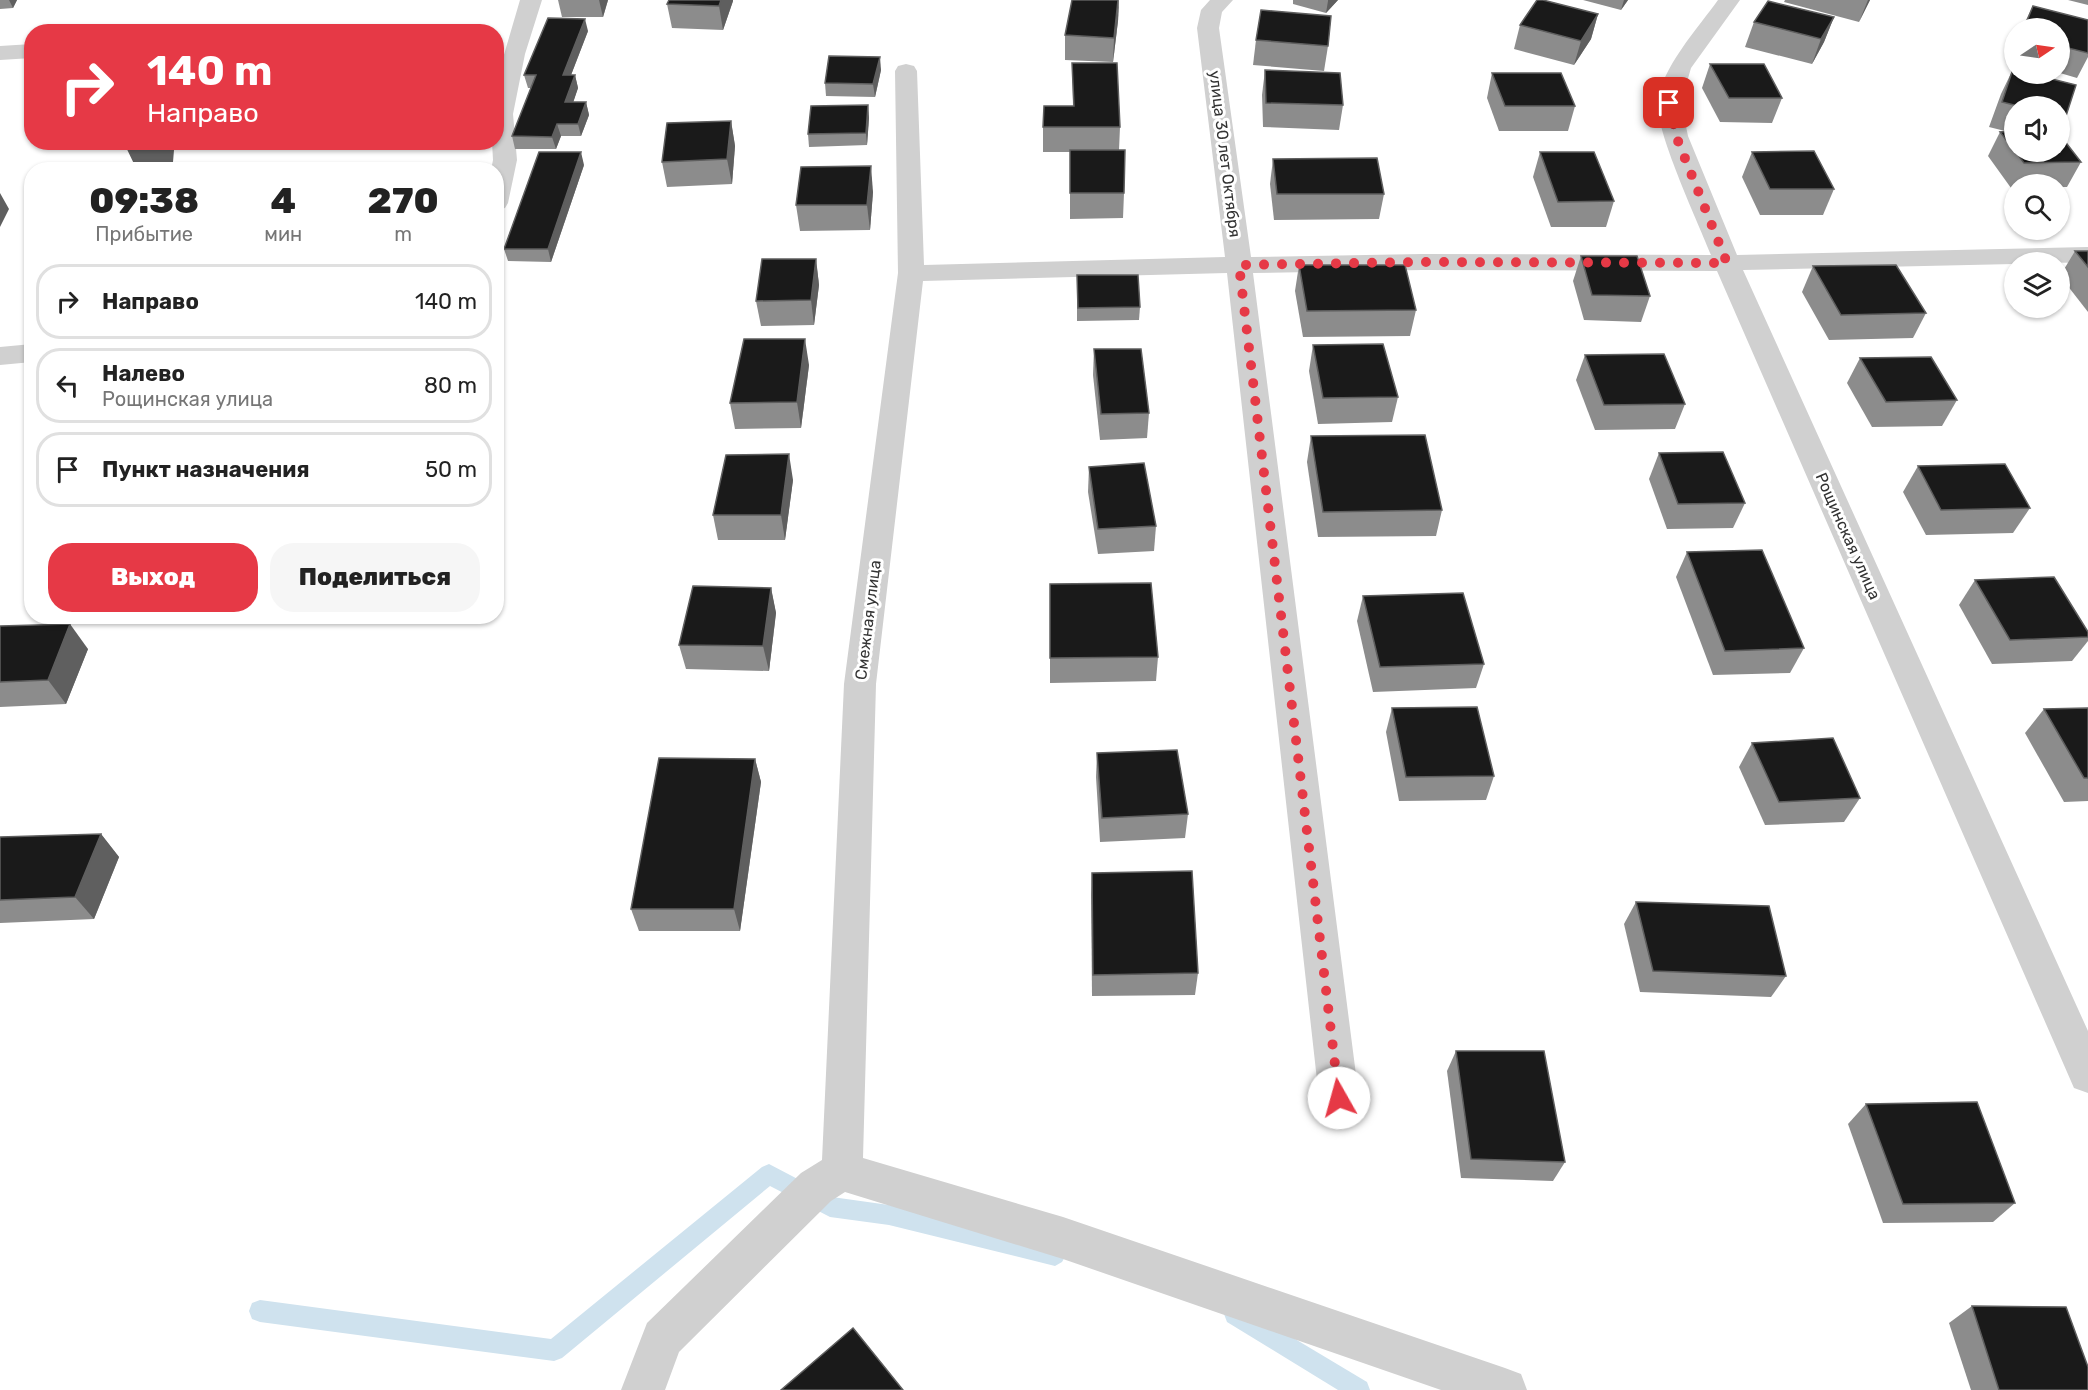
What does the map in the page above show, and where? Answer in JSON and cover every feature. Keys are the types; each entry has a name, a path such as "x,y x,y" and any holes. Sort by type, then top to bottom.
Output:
{"street":[{"path":"504,100 514,54 531,0"},
{"name":"улица 30 лет Октября","path":"1222,0 1212,10 1208,28 1239,265 1339,1098"},
{"name":"Рощинская улица","path":"1730,0 1680,68 1669,103 1676,136 1727,263 2088,1075"},
{"path":"0,53 24,52"},
{"name":"Смежная улица","path":"818,1188 860,684 911,273 906,71"},
{"path":"504,148 504,165"},
{"path":"911,273 1422,262 1727,263 2088,255"},
{"path":"0,356 24,354"},
{"path":"643,1390 662,1338 818,1188 1063,1238 1506,1390"}],"building":[{"path":"669,0 721,0 719,6 667,4"},
{"path":"1072,0 1118,0 1114,38 1065,35"},
{"path":"1537,0 1598,14 1581,41 1520,25"},
{"path":"1768,1 1834,17 1821,39 1754,22"},
{"path":"2033,6 2088,20 2088,53 2070,48 2070,18 2028,18"},
{"path":"1261,10 1331,16 1328,46 1256,40"},
{"path":"548,18 585,19 563,75 575,75 565,102 586,102 578,124 557,124 552,137 512,136 536,75 524,75"},
{"path":"829,56 880,57 873,84 825,83"},
{"path":"1072,63 1117,63 1120,127 1043,127 1044,106 1074,106"},
{"path":"1710,64 1764,64 1782,98 1729,98"},
{"path":"1265,70 1340,73 1343,105 1266,103"},
{"path":"1492,73 1561,73 1575,106 1505,106"},
{"path":"2008,84 2076,85 2070,104 2070,96 2004,96"},
{"path":"868,105 866,133 808,134 811,106"},
{"path":"731,121 727,159 662,162 667,123"},
{"path":"2070,148 2081,162 2024,163 2070,162"},
{"path":"1070,150 1125,150 1124,193 1070,193"},
{"path":"1814,151 1834,189 1770,189 1752,152"},
{"path":"539,152 581,152 548,249 504,249"},
{"path":"1540,152 1594,152 1614,201 1558,202"},
{"path":"1377,158 1384,194 1277,194 1273,159"},
{"path":"871,166 867,205 796,205 801,167"},
{"path":"2075,251 2088,251 2088,267"},
{"path":"1581,256 1637,256 1650,296 1592,295"},
{"path":"762,259 816,259 811,300 756,301"},
{"path":"1299,265 1405,265 1416,310 1307,311"},
{"path":"1896,265 1926,313 1841,315 1813,266"},
{"path":"1077,275 1138,275 1140,307 1078,308"},
{"path":"744,339 805,339 797,402 730,403"},
{"path":"1383,344 1398,397 1323,398 1313,345"},
{"path":"1094,349 1141,349 1149,413 1101,414"},
{"path":"1664,354 1685,404 1604,405 1585,355"},
{"path":"1931,357 1957,400 1886,402 1860,358"},
{"path":"1425,435 1442,510 1323,512 1311,436"},
{"path":"1723,452 1745,503 1678,504 1659,453"},
{"path":"789,454 781,515 713,515 726,455"},
{"path":"1144,463 1156,526 1098,529 1089,467"},
{"path":"2005,464 2030,508 1941,510 1918,466"},
{"path":"1762,550 1804,648 1725,651 1687,552"},
{"path":"2054,577 2088,632 2088,637 2010,640 1975,580"},
{"path":"1151,583 1158,657 1050,658 1050,584"},
{"path":"693,586 771,588 763,646 679,645"},
{"path":"1463,593 1484,664 1380,667 1363,596"},
{"path":"70,624 48,680 0,682 0,626"},
{"path":"1477,707 1494,776 1406,777 1392,708"},
{"path":"2088,708 2088,778 2084,778 2044,709"},
{"path":"1833,738 1860,798 1779,802 1752,743"},
{"path":"1177,750 1188,814 1102,818 1097,753"},
{"path":"659,758 755,759 734,909 631,909"},
{"path":"101,834 75,897 0,900 0,837"},
{"path":"1192,871 1198,973 1093,975 1092,873"},
{"path":"1636,902 1769,906 1786,976 1653,971"},
{"path":"1456,1051 1544,1051 1565,1162 1471,1159"},
{"path":"1977,1102 2015,1203 1903,1204 1866,1104"},
{"path":"1972,1306 2066,1307 2088,1367 2088,1390 1999,1390"},
{"path":"853,1328 903,1390 781,1390"}],"waterway":[{"path":"260,1311 554,1350 769,1174 830,1207 889,1215 1055,1255"},
{"path":"1235,1314 1359,1390"}],"route":[{"path":"1339,1098 1239,265 1422,262 1727,263 1676,136 1669,103"}]}
